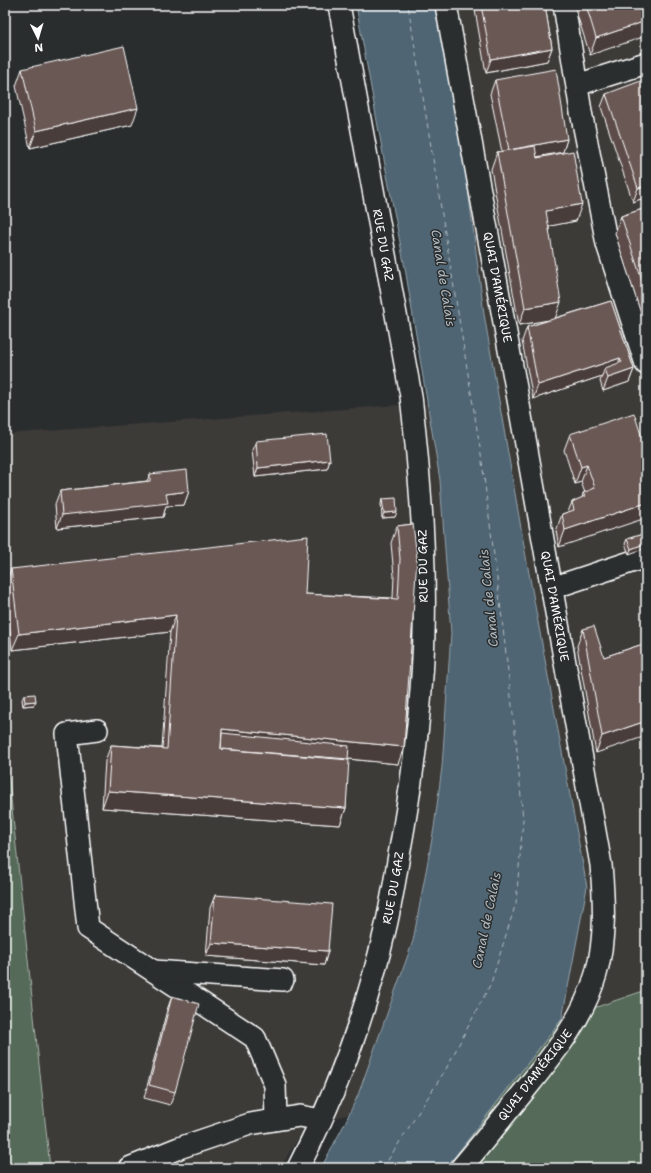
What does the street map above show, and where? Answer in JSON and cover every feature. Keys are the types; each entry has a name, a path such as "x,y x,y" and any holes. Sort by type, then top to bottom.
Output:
{"street":[{"name":"RUE DU GAZ","path":"298,1168 321,1120 351,1046 376,966 386,928 409,797 417,741 422,688 424,630 422,513 411,396 339,5"},
{"name":"QUAI D'AMÉRIQUE","path":"446,5 601,864 603,912 599,960 589,994 581,1013 570,1032 553,1055 462,1168"},
{"path":"564,5 577,85 607,244 646,364"},
{"path":"577,85 646,63"},
{"path":"552,588 646,557"},
{"path":"97,730 67,734 88,928 255,1038 275,1085 276,1119"},
{"path":"154,971 283,980"},
{"path":"128,1168 250,1124 300,1116 321,1120"}],"shaded area":[{"path":"436,5 646,5 646,990 562,1019 587,887 526,557 484,314 464,157"},
{"path":"427,403 440,480 451,633 442,767 434,828 413,941 358,1095 349,1114 305,1128 280,1168 50,1168 5,742 5,434"}],"green space":[{"path":"5,742 50,1168 5,1168"},
{"path":"646,990 646,1168 446,1168 562,1019"}],"water":[{"name":"Canal de Calais","path":"356,5 436,5 464,158 484,314 526,557 587,887 562,1019 446,1168 321,1168 358,1095 413,941 434,828 442,767 451,633 440,480 405,268"}],"building":[{"path":"481,5 545,5 552,48 491,59"},
{"path":"586,5 646,5 646,21 596,38"},
{"path":"124,46 138,108 36,131 22,69"},
{"path":"556,69 567,139 509,150 495,80"},
{"path":"646,79 646,186 638,188 606,94"},
{"path":"535,146 537,158 573,151 582,204 546,211 561,302 525,308 497,152"},
{"path":"646,208 646,293 621,216"},
{"path":"611,301 634,369 608,378 605,368 622,362 620,358 538,385 527,327"},
{"path":"634,413 646,450 646,503 565,530 562,514 574,510 572,502 585,496 583,493 595,488 587,465 581,467 570,434"},
{"path":"327,434 330,460 258,468 256,441"},
{"path":"187,470 189,491 166,494 168,503 62,515 60,491 150,481 150,474"},
{"path":"396,498 397,512 384,513 382,499"},
{"path":"413,524 417,558 404,747 222,729 221,749 349,760 346,808 108,791 111,745 167,749 176,615 19,634 11,569 308,536 305,594 398,599 400,559 397,526"},
{"path":"646,533 646,543 631,549 627,539"},
{"path":"594,626 604,657 646,643 646,721 602,736 583,629"},
{"path":"35,694 36,701 25,702 24,695"},
{"path":"222,733 349,746 348,759 221,749"},
{"path":"215,895 332,904 328,951 211,943"},
{"path":"172,996 199,1004 175,1092 149,1085"}],"ferry route":[{"path":"383,1168 446,1069 491,983 516,903 523,820 516,740 481,454 408,5"}]}
